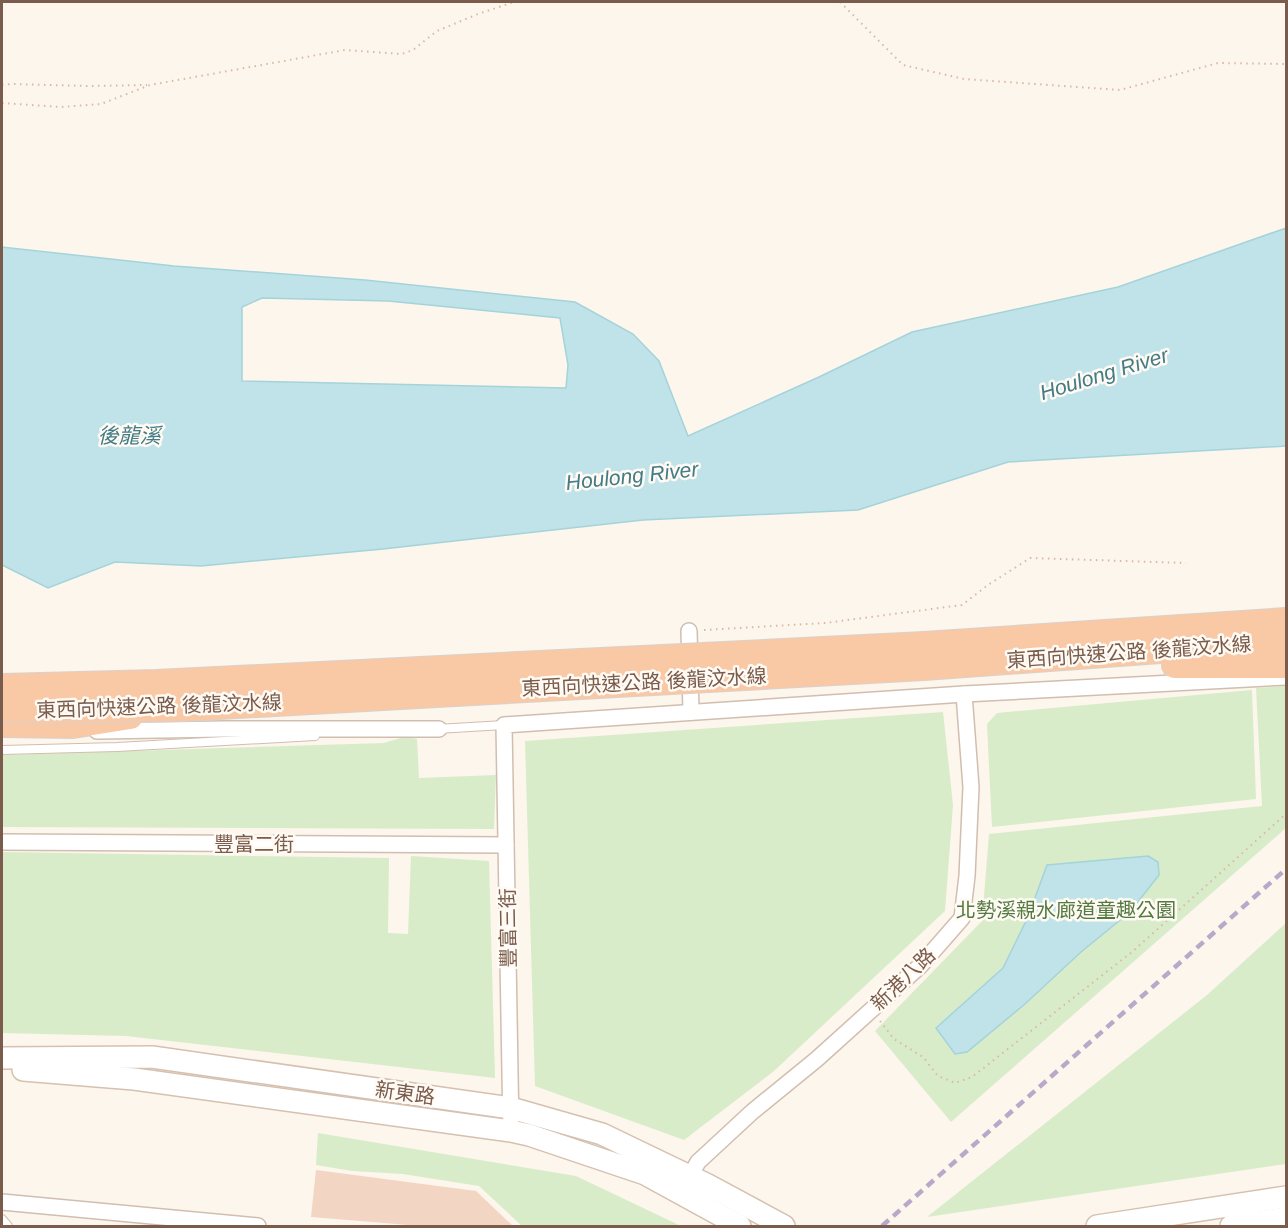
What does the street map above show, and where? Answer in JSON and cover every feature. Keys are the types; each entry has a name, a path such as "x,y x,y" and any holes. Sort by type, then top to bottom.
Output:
{"highway":[{"name":"東西向快速公路 後龍汶水線","path":"2,710 184,708 924,656 1287,621"},
{"name":"東西向快速公路 後龍汶水線","path":"2,687 924,656 973,663 1287,642"},
{"path":"973,663 1287,665"},
{"path":"2,674 56,674 156,683"},
{"path":"2,724 73,725 184,708"}],"main road":[{"name":"新東路","path":"2,1058 152,1057 511,1108 602,1134 685,1184 740,1227"},
{"name":"新東路","path":"2,1068 134,1079 511,1131 645,1174 685,1184 778,1225"},
{"path":"1097,1227 1287,1197"},
{"path":"1231,1227 1287,1218"}],"street":[{"path":"689,631 691,712"},
{"path":"504,725 964,694 1287,677"},
{"name":"新港八路","path":"685,1184 698,1162 920,966 962,918 967,876 971,787 964,694"},
{"name":"豐富三街","path":"504,725 511,1131"},
{"path":"2,732 439,729"},
{"name":"豐富二街","path":"2,842 506,845"},
{"path":"2,1202 258,1227"}],"lane":[{"path":"2,750 117,747 504,725"},
{"path":"2,1219 8,1227"}],"path":[{"path":"2,85 150,85 345,50 402,54 413,50 437,31 514,2"},
{"path":"840,2 903,64 964,79 1120,90 1218,63 1287,63"},
{"path":"2,103 61,107 101,104 150,85"},
{"path":"689,631 825,623 962,605 1030,558 1186,563"},
{"path":"879,1020 894,1039 923,1057 938,1076 955,1083 972,1077 1132,951 1287,814"}],"green space":[{"name":"北勢溪親水廊道童趣公園","path":"1286,686 1286,828 951,1122 875,1031 982,921 989,834 1262,806 1256,688"},
{"path":"1252,690 1256,799 992,827 987,724 997,713"},
{"path":"943,712 953,805 945,911 774,1071 684,1140 535,1086 525,741"},
{"path":"407,736 417,739 419,778 496,775 494,829 2,827 2,755 384,743"},
{"path":"2,852 389,858 388,933 408,934 411,856 489,861 495,1078 126,1036 2,1033"},
{"path":"1286,923 1286,1164 927,1217 1207,995"},
{"path":"318,1133 576,1176 681,1226 522,1226 479,1186 403,1174 352,1171 316,1165"}],"water":[{"name":"後龍溪","path":"1286,228 1286,446 1008,462 858,510 643,520 383,549 201,566 115,562 48,588 2,565 2,247 174,266 365,280 575,302 633,334 659,361 688,436 912,332 1118,287","holes":["262,298 388,301 560,318 568,365 566,388 242,381 242,307"]},
{"path":"1148,856 1158,862 1159,875 1130,912 967,1052 955,1054 936,1028 1003,968 1028,917 1047,865"}],"building":[{"path":"316,1170 476,1191 513,1226 420,1226 311,1217"}],"railway":[{"path":"882,1226 1286,869"}],"water label":[{"name":"Houlong River","path":"1104,374"},
{"name":"Houlong River","path":"632,476"}]}
